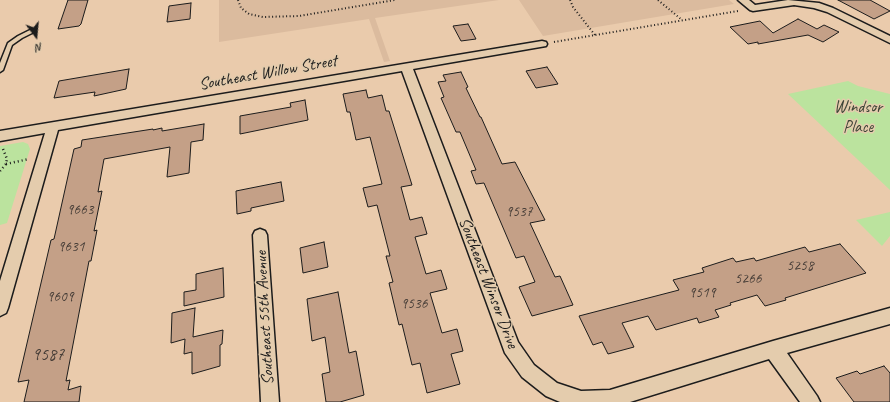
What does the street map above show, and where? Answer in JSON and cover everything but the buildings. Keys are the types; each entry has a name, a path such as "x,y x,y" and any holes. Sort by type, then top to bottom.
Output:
{"street":[{"path":"743,0 753,8 794,2 809,3 830,10 890,40"},
{"name":"Southeast Willow Street","path":"0,136 542,44"},
{"name":"Southeast Winsor Drive","path":"406,66 511,348 528,371 552,390 581,400 610,400 773,349 890,316"},
{"path":"0,308 5,274 53,127"},
{"name":"Southeast 55th Avenue","path":"260,235 270,402"},
{"path":"773,349 811,402"}],"lane":[{"path":"0,70 10,44 32,31"}],"path":[{"path":"238,0 242,8 249,14 263,18 299,16 394,0"},
{"path":"570,0 573,7 595,35"},
{"path":"658,0 683,20"},
{"path":"542,44 753,8"},
{"path":"0,145 5,151 7,159 6,164 0,171"},
{"path":"6,164 44,156"}],"shaded area":[{"path":"219,0 499,0 375,18 390,61 384,62 369,19 219,42"},
{"path":"519,0 729,0 734,4 543,36"}],"green space":[{"name":"Windsor Place","path":"848,81 858,86 890,94 890,190 788,94"},
{"path":"23,142 28,144 30,149 7,223 0,225 0,146"},
{"path":"890,212 890,236 882,246 856,220"}]}
